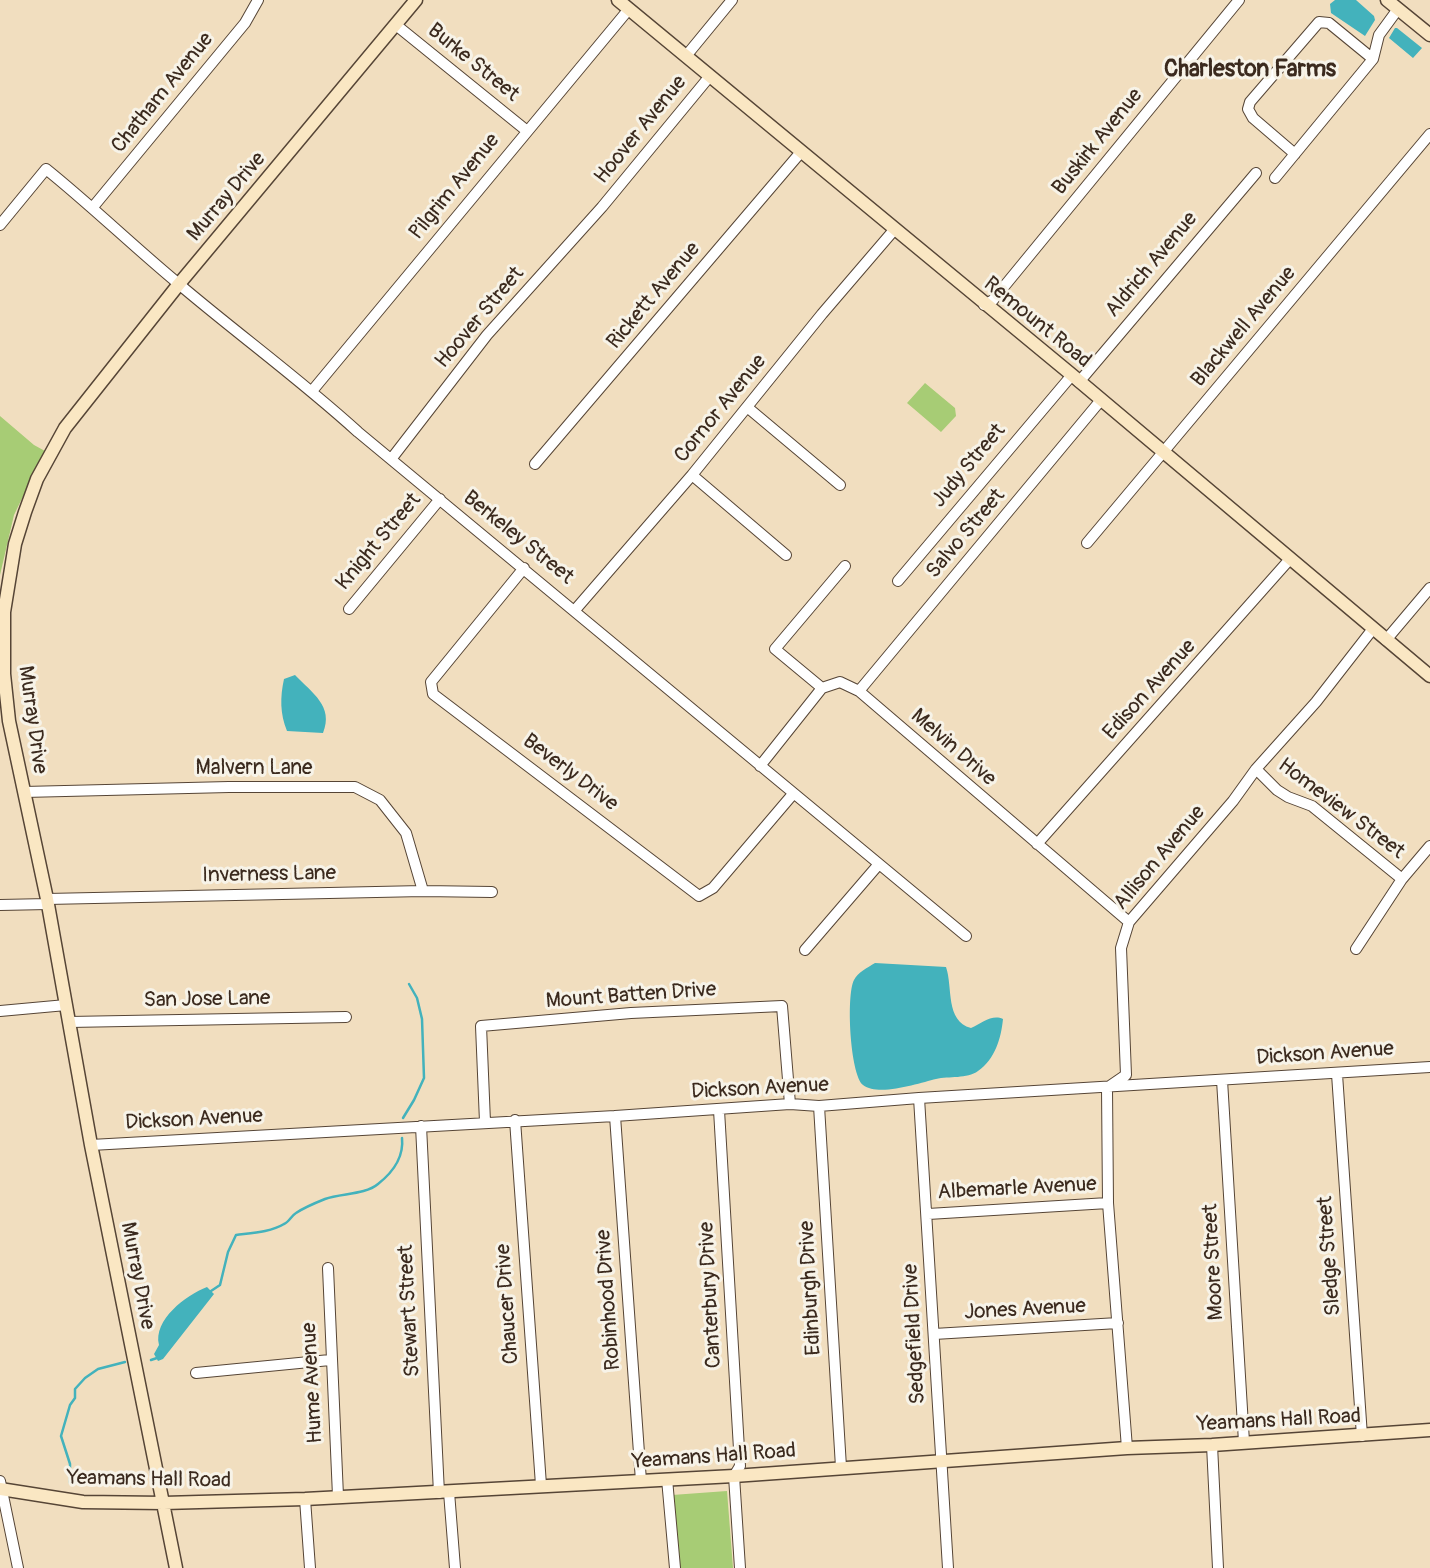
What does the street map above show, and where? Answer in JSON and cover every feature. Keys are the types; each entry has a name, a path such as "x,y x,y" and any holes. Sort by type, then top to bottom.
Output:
{"street":[{"name":"Chatham Avenue","path":"93,208 245,23 258,0"},
{"name":"Murray Drive","path":"176,1568 91,1145 47,901 9,721 4,674 4,612 15,544 37,479 65,428 179,284 416,0"},
{"name":"Remount Road","path":"618,0 1430,676"},
{"path":"686,56 732,0"},
{"name":"Buskirk Avenue","path":"984,305 993,300 1239,0"},
{"path":"1387,0 1430,35"},
{"name":"Pilgrim Avenue","path":"313,391 629,9"},
{"path":"1275,178 1373,59 1379,35 1398,9"},
{"path":"1295,153 1253,118 1248,109 1250,102 1319,22 1328,23 1373,59"},
{"name":"Burke Street","path":"396,25 527,131"},
{"name":"Hoover Avenue","path":"602,207 710,76"},
{"name":"Blackwell Avenue","path":"1087,543 1430,134"},
{"name":"Rickett Avenue","path":"536,464 802,152"},
{"name":"Berkeley Street","path":"0,225 46,169 179,284 313,391 966,936"},
{"name":"Aldrich Avenue","path":"1075,379 1256,173"},
{"name":"Hoover Street","path":"391,458 487,335 602,207"},
{"name":"Cornor Avenue","path":"575,610 692,475 822,314 894,230"},
{"name":"Judy Street","path":"898,581 1075,379"},
{"name":"Salvo Street","path":"859,691 1101,400"},
{"path":"747,407 841,485"},
{"path":"692,475 786,555"},
{"name":"Knight Street","path":"349,609 440,499"},
{"name":"Edison Avenue","path":"1037,844 1290,559"},
{"path":"822,688 775,649 845,565"},
{"name":"Beverly Drive","path":"524,568 431,681 433,694 699,896 713,888 793,794"},
{"path":"1386,640 1430,587"},
{"name":"Allison Avenue","path":"1107,1088 1126,1075 1121,948 1129,922 1233,801 1256,769 1316,702 1372,630"},
{"path":"760,766 822,688 840,682 859,691"},
{"name":"Melvin Drive","path":"859,691 1129,922"},
{"name":"Homeview Street","path":"1256,769 1277,790 1312,806 1402,879"},
{"name":"Malvern Lane","path":"23,792 355,787 380,800 405,833 423,891"},
{"path":"1356,949 1402,879 1430,846"},
{"path":"805,950 879,864"},
{"name":"Inverness Lane","path":"0,905 47,901 423,891 492,892"},
{"path":"0,1011 66,1005"},
{"name":"Mount Batten Drive","path":"485,1122 481,1026 632,1013 782,1006 790,1104"},
{"name":"San Jose Lane","path":"68,1022 346,1017"},
{"name":"Dickson Avenue","path":"91,1145 790,1104 819,1107 919,1098 1430,1067"},
{"name":"Sledge Street","path":"1337,1074 1362,1436"},
{"name":"Moore Street","path":"1222,1080 1244,1441"},
{"path":"1107,1088 1108,1203 1127,1448"},
{"name":"Sedgefield Drive","path":"919,1098 948,1568"},
{"name":"Edinburgh Drive","path":"819,1107 841,1467"},
{"name":"Canterbury Drive","path":"719,1110 740,1466 734,1476 740,1568"},
{"name":"Robinhood Drive","path":"615,1116 641,1481"},
{"name":"Chaucer Drive","path":"515,1120 541,1485"},
{"name":"Stewart Street","path":"421,1126 444,1492 455,1568"},
{"name":"Albemarle Avenue","path":"928,1214 1108,1203"},
{"name":"Hume Avenue","path":"328,1268 338,1496"},
{"name":"Jones Avenue","path":"934,1334 1118,1323"},
{"path":"196,1373 330,1360"},
{"name":"Yeamans Hall Road","path":"1,1486 83,1502 305,1499 734,1476 1430,1430"},
{"path":"1212,1445 1218,1568"},
{"path":"667,1479 675,1568"},
{"path":"1,1486 18,1568"},
{"path":"305,1499 310,1568"}],"green space":[{"path":"925,383 955,408 956,416 941,432 907,403"},
{"path":"0,416 45,451 14,515 0,575"},
{"path":"727,1491 733,1568 678,1568 672,1495"}],"water":[{"path":"1335,0 1356,0 1374,16 1375,20 1365,36 1331,13 1330,4"},
{"path":"1395,28 1422,48 1413,58 1389,38"},
{"path":"295,675 320,701 326,715 323,733 287,731 281,699 284,679"},
{"path":"875,963 946,967 951,1002 957,1018 963,1024 971,1028 991,1018 1003,1019 1001,1034 989,1061 969,1075 879,1090 863,1085 852,1051 850,1001 854,980 863,970"},
{"path":"207,1287 214,1294 163,1359 158,1361 154,1354 166,1318 181,1302"}],"waterway":[{"path":"403,1118 424,1078 422,1019 417,998 409,984"},
{"path":"211,1291 220,1285 228,1252 236,1235 273,1229 318,1202 373,1188 396,1164 401,1152 402,1138"},
{"path":"151,1360 157,1358"},
{"path":"70,1483 70,1464 61,1436 70,1405 75,1398 75,1389 98,1369 125,1362"}],"district":[{"name":"Charleston Farms","path":"1250,70"}]}
